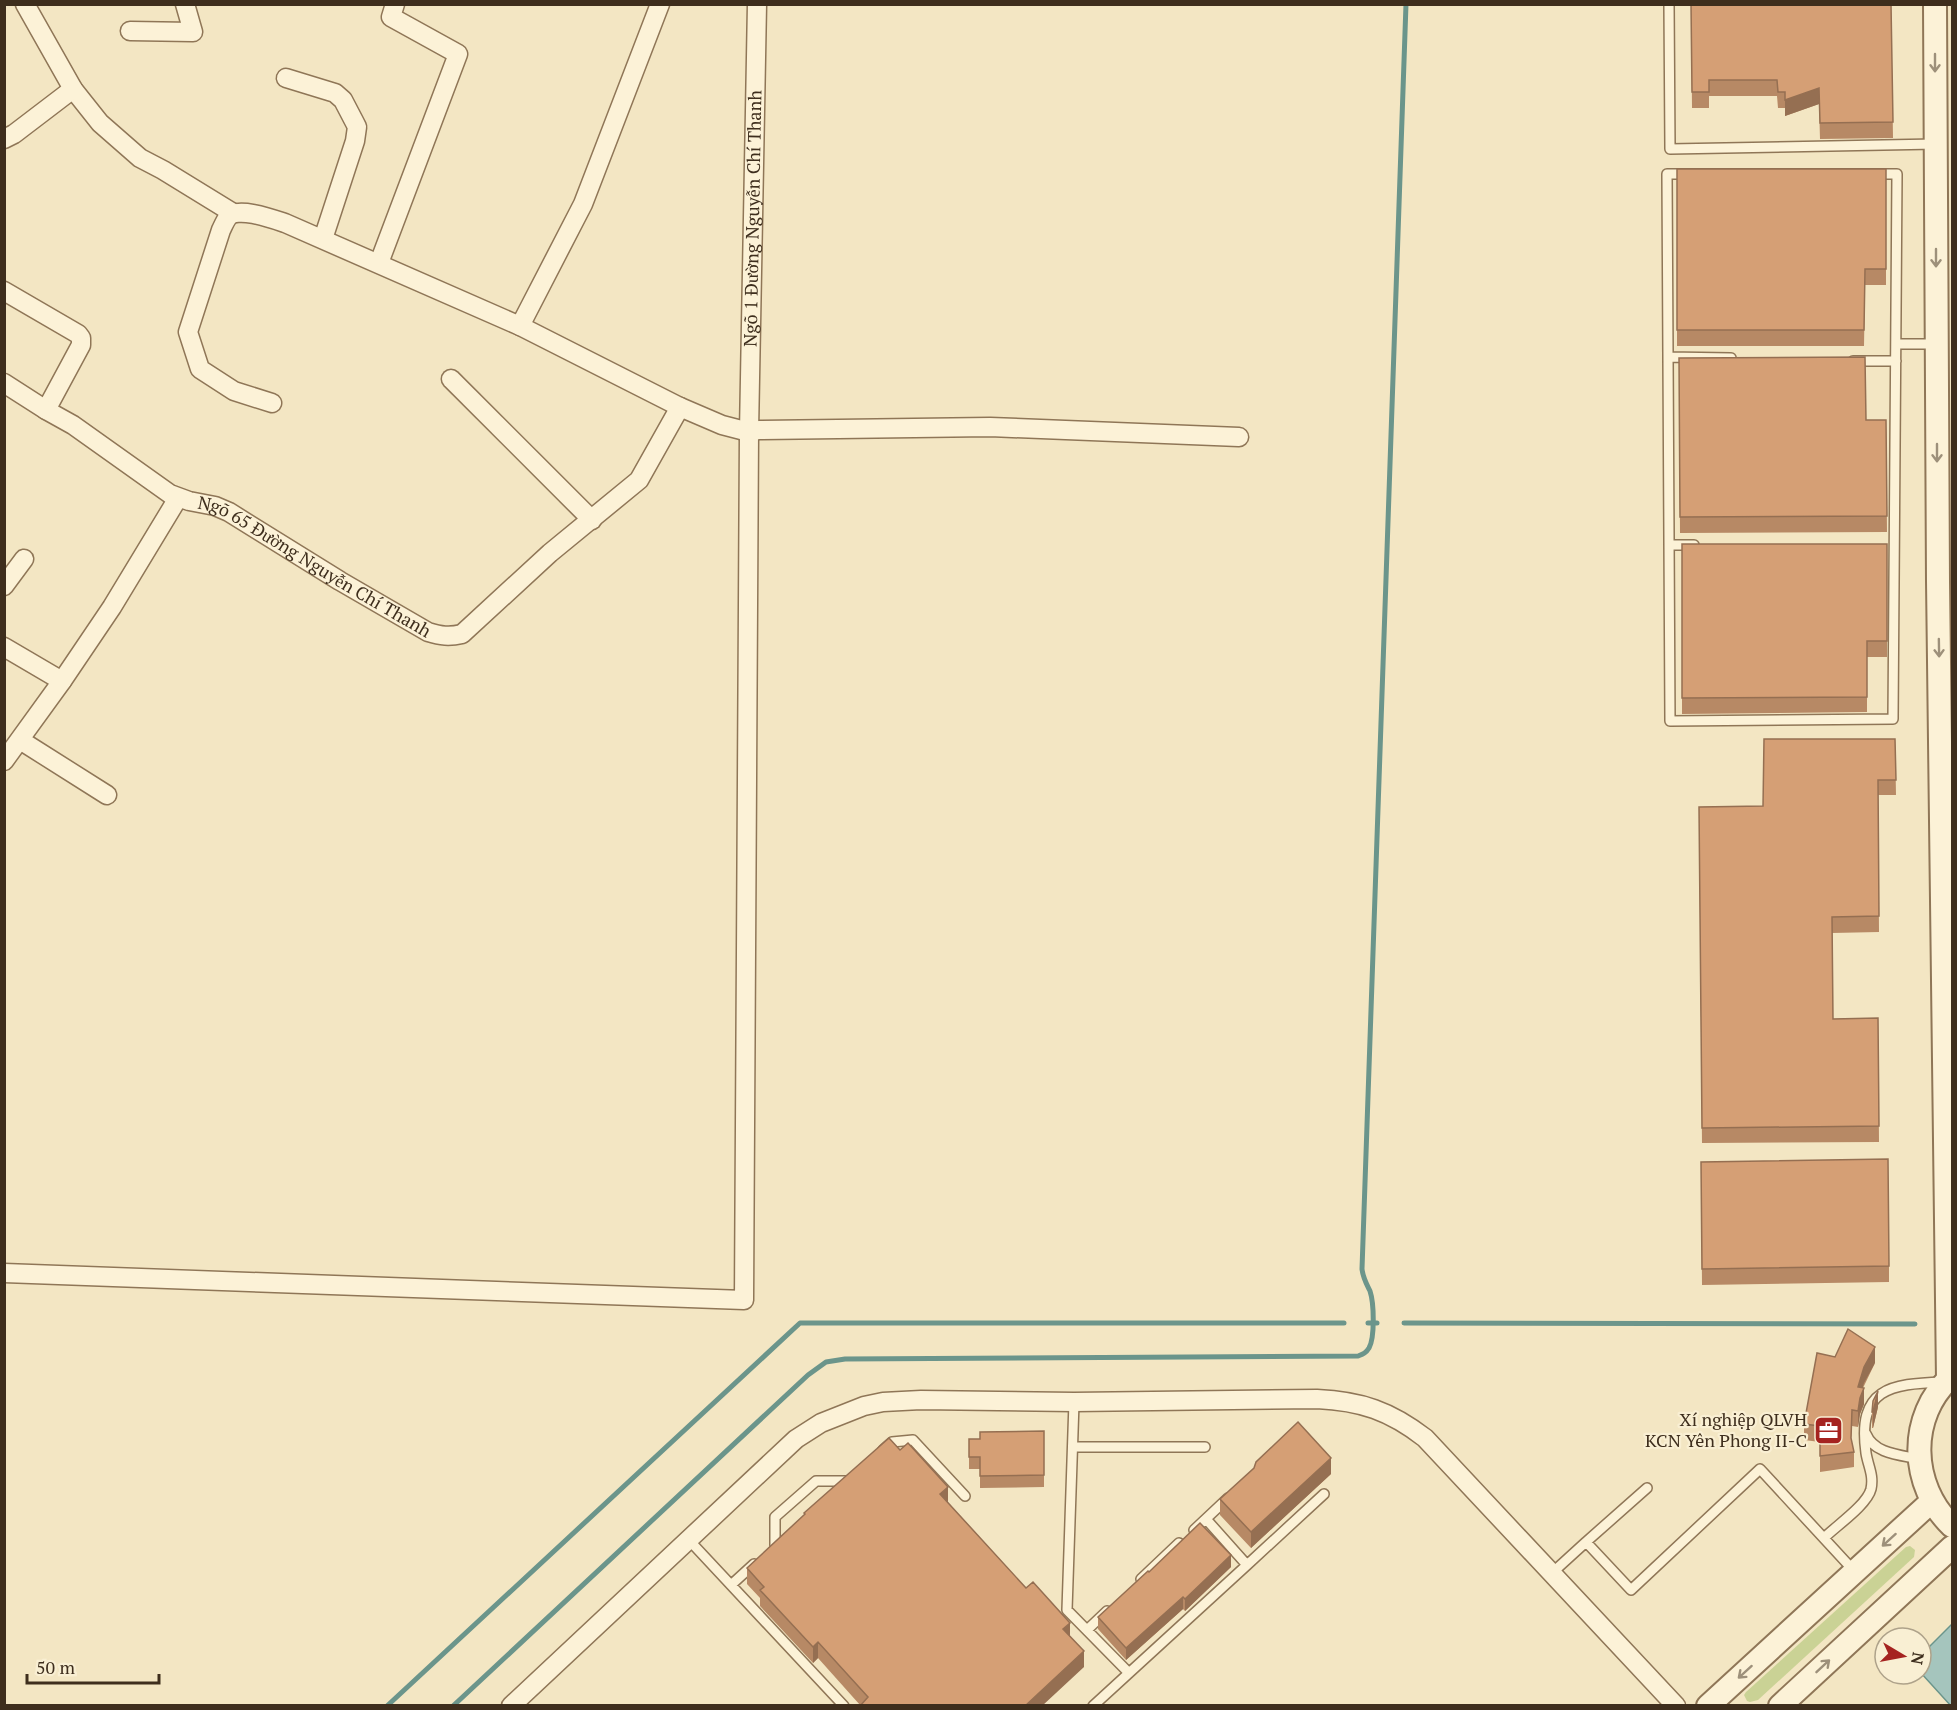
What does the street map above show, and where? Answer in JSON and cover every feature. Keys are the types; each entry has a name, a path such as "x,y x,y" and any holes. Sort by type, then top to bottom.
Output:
{"street":[{"path":"25,4 73,88 100,123 140,158 233,213 267,217 379,263 520,326 680,407 722,425 761,431 990,427 1239,437"},
{"path":"130,31 193,32 185,4"},
{"path":"379,263 458,54 391,17 395,4"},
{"path":"520,326 580,211 660,4"},
{"name":"Ngõ 1 Đường Nguyễn Chí Thanh","path":"4,1273 744,1300 761,431 757,4"},
{"path":"1935,4 1937,344 1945,581 1949,1379 1925,1416 1921,1430 1919,1459 1932,1501 1953,1526"},
{"path":"286,78 336,93 343,100 357,128 355,141 322,239"},
{"path":"4,139 14,134 73,88"},
{"path":"233,213 221,230 188,332 200,369 234,391 272,403"},
{"path":"4,291 81,338 81,345 46,410"},
{"path":"451,379 592,520"},
{"name":"Ngõ 65 Đường Nguyễn Chí Thanh","path":"4,384 73,425 178,498 215,506 229,512 428,632 451,638 462,634 550,553 639,480 680,407"},
{"path":"4,761 112,607 178,498"},
{"path":"4,586 24,558"},
{"path":"4,647 62,681"},
{"path":"20,740 107,795"},
{"path":"511,1706 796,1439 810,1428 864,1406 883,1402 921,1400 1317,1399 1352,1402 1381,1411 1395,1417 1425,1438 1676,1706"},
{"path":"1708,1706 1932,1501"},
{"path":"1780,1706 1953,1546"}],"lane":[{"path":"1669,4 1670,149 1936,144"},
{"path":"1667,174 1897,174 1896,344 1893,719 1670,721 1667,174"},
{"path":"1896,344 1937,344"},
{"path":"1668,357 1740,358"},
{"path":"1848,360 1896,361"},
{"path":"1883,544 1894,544"},
{"path":"1669,545 1704,545"},
{"path":"1824,1538 1868,1496 1872,1478 1866,1453 1866,1432 1870,1406 1880,1393 1908,1383 1949,1379"},
{"path":"1074,1401 1067,1610 1129,1673"},
{"path":"1866,1432 1869,1440 1885,1451 1919,1459"},
{"path":"875,1457 892,1442 913,1440 965,1496"},
{"path":"1073,1447 1205,1447"},
{"path":"1586,1542 1631,1590 1760,1469 1855,1572"},
{"path":"840,1488 857,1473"},
{"path":"775,1545 775,1517 816,1481 848,1480"},
{"path":"1552,1573 1647,1488"},
{"path":"1093,1706 1324,1494"},
{"path":"1138,1582 1232,1495"},
{"path":"1206,1519 1247,1565"},
{"path":"766,1553 783,1538"},
{"path":"688,1539 844,1706"},
{"path":"731,1585 758,1561"},
{"path":"1087,1630 1112,1606"}],"green space":[{"path":"1910,1546 1915,1550 1914,1557 1758,1700 1747,1701 1744,1695 1746,1692 1906,1547"}],"water":[{"path":"1952,1624 1951,1706 1933,1686 1933,1643"}],"building":[{"path":"1691,4 1891,4 1893,122 1820,123 1819,88 1785,100 1785,92 1778,92 1777,80 1709,80 1709,92 1692,92"},
{"path":"1677,169 1886,169 1886,269 1865,269 1864,330 1677,330"},
{"path":"1865,357 1866,420 1886,420 1887,516 1680,517 1679,358"},
{"path":"1682,544 1887,544 1887,641 1867,641 1867,697 1682,698"},
{"path":"1764,739 1895,739 1896,780 1878,780 1879,916 1832,917 1833,1019 1878,1018 1879,1126 1702,1128 1699,807 1763,806"},
{"path":"1888,1159 1889,1266 1702,1269 1701,1162"},
{"path":"1848,1329 1875,1347 1864,1367 1858,1387 1864,1388 1858,1411 1852,1410 1851,1438 1854,1452 1820,1456 1820,1426 1804,1424 1817,1353 1835,1357"},
{"path":"1878,1391 1873,1412 1872,1412 1873,1401"},
{"path":"1298,1422 1331,1458 1251,1532 1220,1499 1254,1468 1256,1462"},
{"path":"1044,1431 1044,1475 980,1476 980,1457 969,1457 969,1439 980,1439 980,1432"},
{"path":"889,1438 900,1450 908,1443 948,1487 940,1494 1026,1588 1033,1582 1070,1623 1063,1629 1084,1651 1025,1706 860,1706 868,1697 818,1642 813,1647 760,1590 764,1587 747,1568 804,1513"},
{"path":"1200,1523 1231,1555 1185,1599 1183,1597 1126,1648 1098,1617"}],"waterway":[{"path":"453,1706 808,1375 826,1362 845,1359 1358,1356 1369,1348 1373,1328 1372,1303 1362,1269 1406,4"},
{"path":"387,1706 800,1323 1344,1323"},
{"path":"1368,1323 1377,1323"},
{"path":"1404,1323 1915,1324"}],"place":[{"name":"Xí nghiệp QLVH KCN Yên Phong II-C","path":"1828,1430"}]}
